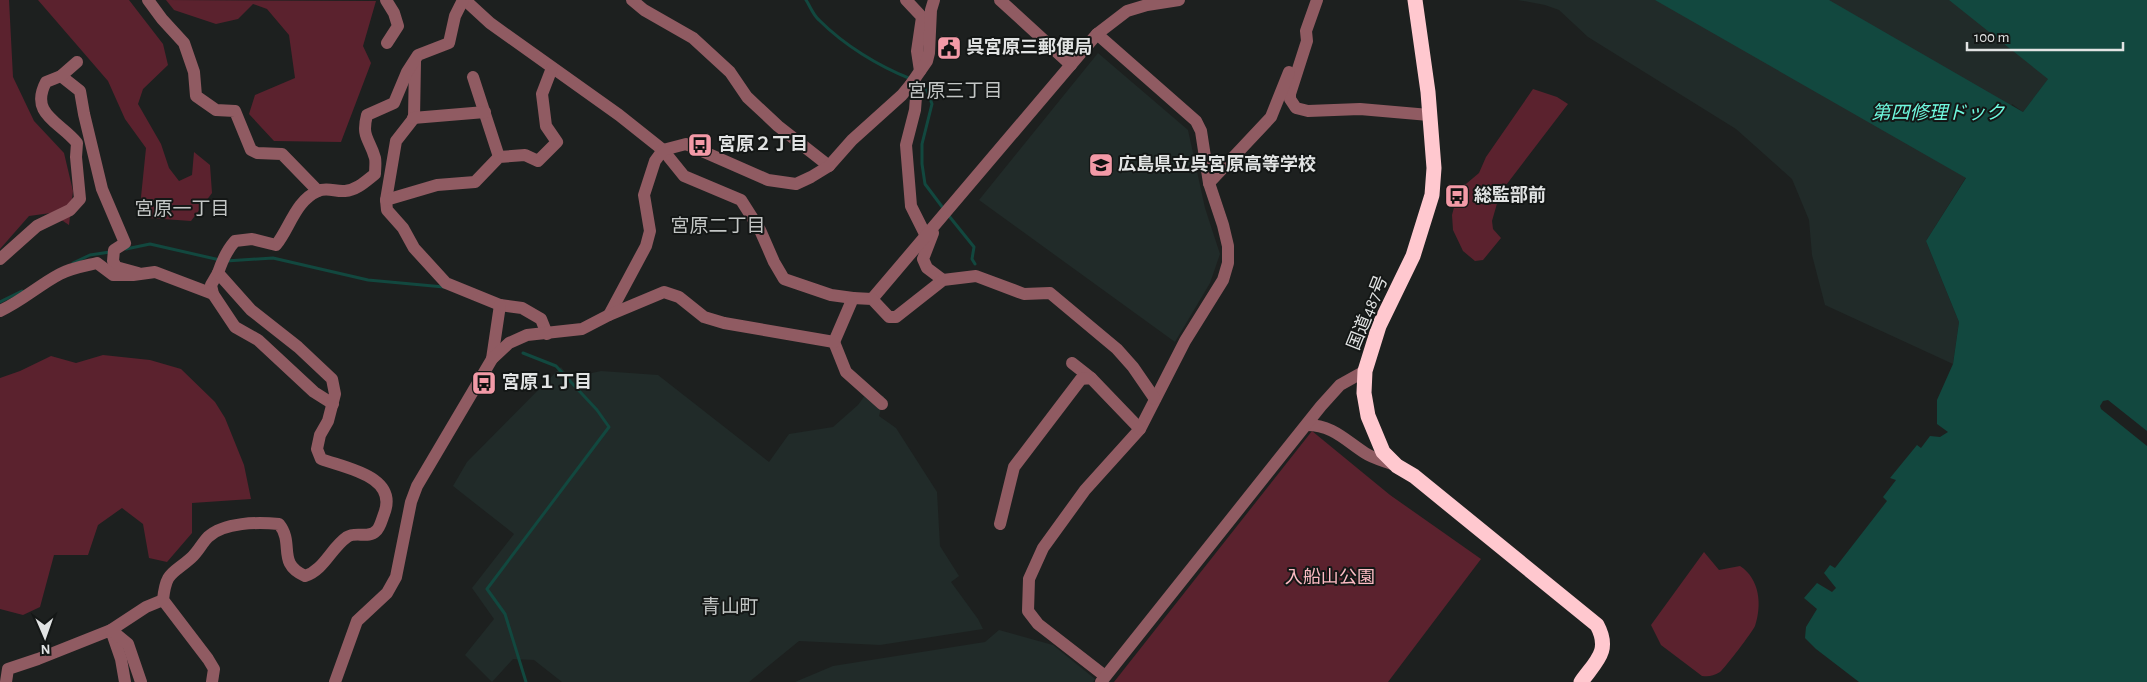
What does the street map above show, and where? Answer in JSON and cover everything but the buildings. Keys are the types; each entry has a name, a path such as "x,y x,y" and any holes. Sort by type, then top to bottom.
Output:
{"highway":[{"name":"国道487号","path":"1415,0 1428,92 1434,168 1432,195 1413,256 1379,326 1365,371 1364,393 1368,416 1383,452 1397,466 1414,476 1597,625 1603,636 1604,645 1602,653 1581,682"}],"street":[{"path":"148,0 162,19 184,42 194,72 196,96 216,110 234,111 251,150 257,154 282,154 318,191"},
{"path":"386,0 394,13 398,26 387,43"},
{"path":"332,404 314,392 258,340 235,327 213,294 211,285 228,248 235,241 252,239 276,245 284,236 286,227 299,206 318,191 332,189 345,191 361,185 375,174 375,158 366,138 365,123 367,115 394,104 407,72 418,56 448,43 455,16 464,0 490,23 619,115 663,150 684,176 741,200 760,230 774,262 784,279 831,295 872,299 889,317 896,317 943,280 976,276 1024,294 1050,293 1117,349 1133,367 1155,399"},
{"path":"632,0 644,10 693,38 730,72 747,97 778,126 828,166"},
{"path":"906,0 922,17 917,51 920,71"},
{"path":"609,315 646,246 650,231 644,195 655,160 663,150 686,144 768,180 796,184 828,166 852,140 902,95 911,84 927,61 930,53 931,10 934,0"},
{"path":"1000,0 1071,65"},
{"path":"872,299 1097,34 1128,11 1146,5 1179,0"},
{"path":"1209,183 1272,117 1317,0"},
{"path":"1306,30 1307,41 1290,94 1290,99 1296,108 1308,111 1360,109 1429,115"},
{"path":"1097,34 1196,121 1201,131 1209,183 1228,246 1228,263 1223,280 1186,340 1140,429 1085,490 1043,548 1030,579 1028,611 1038,624 1103,679 1340,385 1365,371"},
{"path":"0,259 37,226 70,210 80,200 76,157 77,142 51,120 40,106 41,92 46,82 61,76 77,62"},
{"path":"415,62 413,118 396,141 386,200 387,210 402,228 414,248 446,283 500,305 522,308 541,318 547,334"},
{"path":"386,200 437,185 475,182 499,158 525,155 538,161 557,142 546,126 542,94 552,68"},
{"path":"61,76 80,91 102,189 126,243 114,250 113,261 116,267 138,274"},
{"path":"473,77 499,158"},
{"path":"911,84 916,97 915,110 906,145 910,206 926,236"},
{"path":"413,118 484,112"},
{"path":"936,225 923,259 927,268 943,280"},
{"path":"0,311 26,297 60,274 97,263 113,275 155,272 213,294"},
{"path":"212,682 214,669 208,659 162,600 165,582 179,567 191,559 208,538 217,531 259,523 279,524 286,533 286,554 289,563 297,572 305,576 314,573 347,537 356,533 370,535 377,531 387,507 387,497 376,480 359,471 321,459 317,449 320,435 328,421 335,394 332,379 323,369 251,310 218,273"},
{"path":"334,682 356,621 387,593 396,577 410,502 417,486 492,359 509,343 527,335 582,329 609,315 664,292 680,297 704,317 724,323 834,342"},
{"path":"853,298 834,342 846,372 882,404"},
{"path":"492,359 500,305"},
{"path":"1072,363 1091,378 1140,429"},
{"path":"1000,524 1014,467 1081,379 1091,378"},
{"path":"1307,425 1318,425 1332,429 1367,455 1397,466"},
{"path":"6,682 8,668 38,659 111,630 146,607 162,600"},
{"path":"111,630 121,659 125,682"},
{"path":"111,630 128,644 141,682"}],"shaded area":[{"path":"1518,0 2109,0 2023,112 2012,104 1926,241 1959,322 1953,364 1825,305 1812,255 1809,220 1792,179 1736,129 1588,37 1559,10 1545,5"},
{"name":"広島県立呉宮原高等学校","path":"1098,53 1188,130 1205,208 1220,254 1210,283 1175,342 979,200"},
{"path":"561,367 570,378 601,371 658,375 769,462 789,434 833,427 858,405 866,394 884,396 879,416 896,428 937,492 940,546 959,576 951,582 983,629 880,645 799,641 749,682 562,682 534,660 513,659 492,682 465,655 494,619 472,588 514,534 453,486 467,462"},
{"path":"999,630 1053,645 1095,679 1093,682 795,682 833,666 985,642"}],"green space":[{"path":"0,0 9,0 13,77 34,121 64,153 73,191 69,225 51,213 29,216 0,249"},
{"path":"38,0 129,0 163,44 168,65 143,89 138,104 161,144 169,168 179,181 192,175 194,152 210,165 212,193 191,221 149,218 141,197 146,148 125,119 108,81"},
{"path":"166,0 376,1 363,46 371,63 341,142 274,141 249,114 255,95 295,78 289,35 267,9 253,4 238,19 216,24 174,10"},
{"path":"1533,89 1557,97 1568,104 1500,193 1492,221 1493,229 1501,238 1483,260 1475,261 1463,251 1453,230 1452,215 1457,196 1460,189 1479,173 1486,157"},
{"path":"103,355 150,360 181,369 215,402 225,418 244,465 251,499 192,503 192,533 167,562 149,558 143,524 122,508 98,525 88,555 54,555 40,607 23,615 0,609 0,378 51,356 76,363"},
{"name":"入船山公園","path":"1312,431 1390,495 1481,559 1388,682 1114,682"},
{"path":"1704,552 1719,570 1740,566 1747,571 1755,585 1759,601 1755,626 1749,635 1720,672 1707,676 1702,676 1661,645 1651,625"}],"water":[{"name":"第四修理ドック","path":"1655,0 1829,0 2023,112 2048,79 1949,0 2147,0 2147,431 2108,400 2103,401 2100,406 2101,409 2147,446 2147,682 1859,682 1816,649 1805,638 1806,627 1817,609 1804,598 1817,583 1832,592 1836,588 1824,573 1830,565 1835,568 1887,501 1883,497 1896,480 1890,478 1917,445 1921,448 1930,436 1940,437 1948,432 1937,424 1937,400 1953,364 1959,322 1926,241 1966,178"}],"waterway":[{"path":"806,0 817,18 839,38 886,68 911,79"},
{"path":"917,81 925,85 932,104 922,144 925,184 943,208"},
{"path":"949,216 974,247 972,259 975,264"},
{"path":"126,249 150,244 220,260"},
{"path":"73,263 90,255 110,252"},
{"path":"226,261 273,258 368,280 444,287"},
{"path":"0,302 22,291"},
{"path":"523,353 556,366 597,410 609,427 487,589 505,614 526,682"}],"place":[{"name":"呉宮原三郵便局","path":"949,48"},
{"name":"宮原２丁目","path":"700,145"},
{"name":"広島県立呉宮原高等学校","path":"1101,165"},
{"name":"総監部前","path":"1457,196"},
{"name":"宮原１丁目","path":"484,383"}],"district":[{"name":"宮原三丁目","path":"955,91"},
{"name":"宮原一丁目","path":"182,209"},
{"name":"宮原二丁目","path":"718,226"},
{"name":"青山町","path":"730,607"}]}
